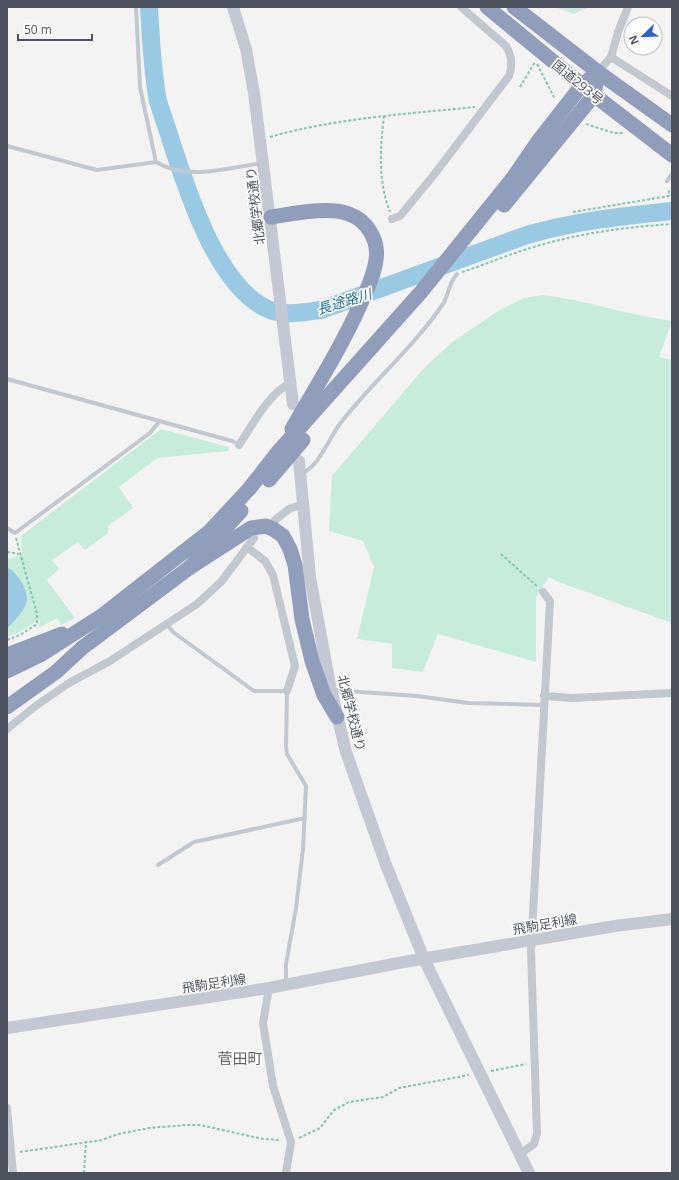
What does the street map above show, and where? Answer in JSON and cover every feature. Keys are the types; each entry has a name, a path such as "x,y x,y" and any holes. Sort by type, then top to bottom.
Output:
{"highway":[{"name":"国道293号","path":"487,7 588,90 672,155"},
{"name":"国道293号","path":"514,7 598,72 672,125"},
{"path":"189,568 225,530 426,293 588,90 598,72"},
{"path":"271,217 325,211 338,211 355,217 367,227 375,242 376,261 374,271 357,312 337,354 278,452"},
{"path":"7,671 42,654 86,626 126,597 209,532 249,489 278,452 426,293"},
{"path":"7,707 56,672 82,648 147,601 189,568 251,528 266,526 283,536 290,549 295,565 302,619 312,661 324,695 337,717"},
{"path":"7,655 86,626"},
{"path":"7,681 46,662 82,648"}],"street":[{"name":"北郷学校通り","path":"233,7 251,71 282,304 293,404"},
{"path":"392,220 400,216 407,208 510,76 512,65 510,51 500,40 461,7"},
{"path":"598,72 611,57 618,32 628,7"},
{"path":"611,57 672,96"},
{"path":"238,445 274,393 283,386 291,383"},
{"name":"北郷学校通り","path":"300,468 310,577 337,717 346,752 367,814 424,959"},
{"path":"275,520 289,509 304,504"},
{"path":"7,729 36,705 69,683 110,661 167,626 207,596 221,582 254,538"},
{"path":"247,547 265,561 273,575 295,666 287,691"},
{"path":"520,1154 534,1144 537,1133 531,980 543,705 550,601 543,592"},
{"path":"544,696 572,698 672,693"},
{"name":"飛駒足利線","path":"7,1028 269,988 424,959 615,926 672,919"},
{"path":"424,959 529,1173"},
{"path":"269,988 263,1023 273,1086 291,1142 286,1173"},
{"path":"7,1108 13,1153 13,1173"}],"lane":[{"path":"136,7 140,87 156,162"},
{"path":"7,146 97,170 156,162 165,168 195,173 264,163"},
{"path":"667,181 672,174"},
{"path":"300,468 316,464 327,442 340,424 396,362 442,305 453,278 458,274"},
{"path":"7,379 232,441 238,445"},
{"path":"7,528 15,533 150,433 159,422"},
{"path":"167,626 254,692 287,691 287,754 306,786 296,908 286,964 286,985"},
{"path":"331,690 468,703 543,705"},
{"path":"158,865 194,842 304,818"}],"path":[{"path":"520,87 528,76 536,59"},
{"path":"538,69 557,103"},
{"path":"261,140 307,128 384,116 486,107"},
{"path":"384,116 380,144 380,165 384,192 392,220"},
{"path":"582,123 614,133 626,133"},
{"path":"573,212 669,196 670,191 667,181"},
{"path":"458,274 536,246 583,235 629,227 672,224"},
{"path":"7,640 20,635 37,624 37,614 19,554 15,533"},
{"path":"7,552 19,554"},
{"path":"501,554 543,592"},
{"path":"13,1153 86,1141 102,1140 118,1134 149,1128 187,1125 200,1125 264,1139 291,1142 320,1128 334,1110 349,1102 383,1097 399,1088 535,1062"},
{"path":"84,1173 86,1141"}],"green space":[{"path":"555,7 589,7 574,14"},
{"path":"542,295 575,300 672,321 659,357 672,360 672,623 561,583 549,577 536,597 536,662 438,634 423,672 392,668 392,644 357,639 374,567 363,541 329,531 332,476 424,368 451,343 498,311 524,298"},
{"path":"161,429 229,447 228,451 157,458 119,487 133,508 109,525 107,534 85,550 78,542 52,560 59,569 47,580 75,618 61,625 57,618 39,628 40,619 16,634 7,636 7,559 22,555 21,536"}],"water":[{"path":"7,567 21,581 27,595 27,600 22,611 7,628"}],"waterway":[{"name":"長途路川","path":"149,7 153,66 158,101 196,213 220,261 235,282 252,299 270,310 282,313 321,310 527,235 563,226 617,217 672,211"}],"district":[{"name":"菅田町","path":"240,1058"}]}
